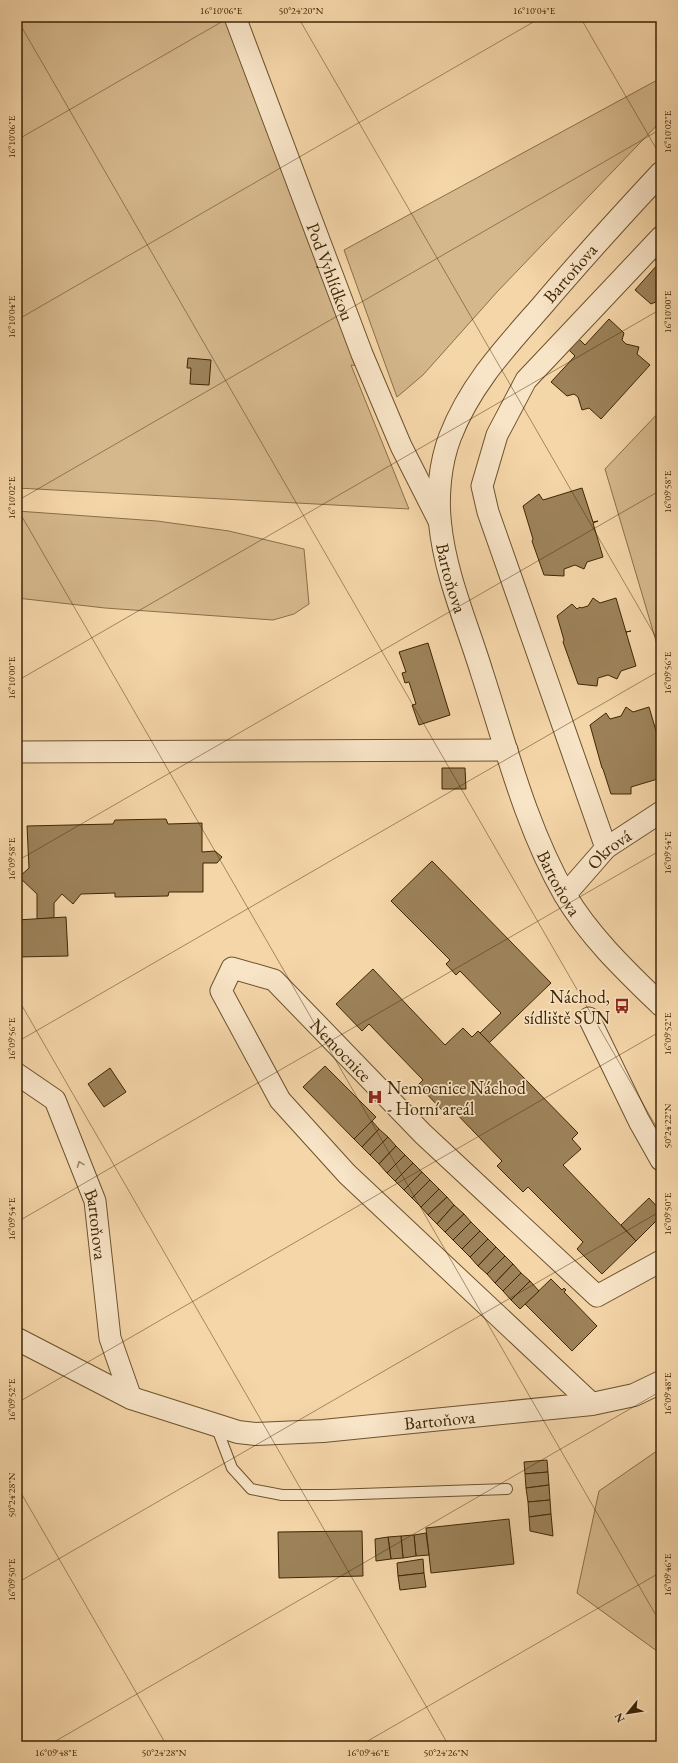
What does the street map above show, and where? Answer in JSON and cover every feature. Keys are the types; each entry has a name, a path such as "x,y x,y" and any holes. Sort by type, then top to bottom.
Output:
{"street":[{"name":"Pod Vyhlídkou","path":"234,17 362,354 401,446 440,521"},
{"name":"Bartoňova","path":"661,173 497,356 476,386 462,411 449,441 439,497 440,521 444,550 456,592 507,750 539,841 565,895 577,914 600,942 661,1004"},
{"path":"606,848 488,512 482,486 497,435 526,380 661,237"},
{"path":"17,752 507,750"},
{"name":"Okrová","path":"565,895 606,848 661,812"},
{"name":"Nemocnice","path":"592,1404 347,1174 280,1100 221,991 232,968 274,980 423,1134 597,1296 661,1261"},
{"path":"589,1018 639,1121 661,1160"},
{"name":"Bartoňova","path":"17,1074 55,1100 94,1201 110,1338 131,1398"},
{"name":"Bartoňova","path":"17,1339 131,1398 216,1426 238,1432 256,1434 301,1432 592,1404 634,1395 661,1382"}],"lane":[{"path":"216,1426 232,1468 251,1489 282,1495 331,1495 506,1488"}],"shaded area":[{"path":"17,17 226,17 359,366 351,365 409,509 17,488"},
{"path":"661,78 661,121 497,292 423,375 397,397 344,250"},
{"path":"661,410 661,658 605,469"},
{"path":"17,511 157,521 229,531 304,549 309,604 294,614 273,620 105,608 17,598"},
{"path":"661,1448 661,1654 577,1593 599,1491"}],"building":[{"path":"661,248 661,304 658,301 651,304 635,290 659,263 653,258"},
{"path":"609,319 624,333 622,340 626,344 639,347 637,354 650,365 601,419 589,408 582,410 578,397 574,394 567,396 551,382 575,356 569,350 579,339 585,345"},
{"path":"188,358 211,360 209,385 190,384 191,368 187,368"},
{"path":"582,488 593,522 598,521 593,523 603,557 587,562 584,569 575,565 564,569 564,576 544,575 532,541 533,539 523,506 539,494 543,500"},
{"path":"593,598 600,603 616,598 636,666 621,671 617,679 608,675 598,678 597,686 578,684 563,642 564,640 557,616 572,604 577,609 588,606"},
{"path":"428,643 450,715 419,725 412,705 416,704 409,682 405,683 402,673 406,672 399,652"},
{"path":"626,707 633,712 649,707 659,741 661,740 661,778 631,787 631,794 611,794 590,725 606,713 610,719 621,716"},
{"path":"442,768 465,768 466,789 442,789"},
{"path":"166,819 168,824 202,823 202,852 215,851 222,857 217,863 203,863 203,892 169,892 168,896 115,897 115,893 81,894 73,904 62,894 54,903 54,918 37,919 37,894 19,877 29,868 27,826 113,824 115,820"},
{"path":"432,861 551,983 489,1043 480,1033 501,1013 460,971 456,975 446,964 450,960 391,901"},
{"path":"66,917 68,956 17,957 17,920"},
{"path":"373,969 445,1045 463,1028 472,1037 478,1031 578,1133 572,1139 581,1149 563,1165 636,1241 602,1274 577,1249 583,1242 528,1187 523,1192 497,1166 502,1161 449,1106 444,1112 418,1085 423,1080 369,1024 362,1031 336,1004"},
{"path":"325,1066 376,1117 354,1139 303,1087"},
{"path":"110,1068 126,1092 104,1107 88,1084"},
{"path":"372,1121 379,1129 362,1147 354,1139"},
{"path":"379,1129 388,1137 370,1155 362,1147"},
{"path":"388,1137 396,1146 379,1164 370,1155"},
{"path":"396,1146 405,1155 387,1173 379,1164"},
{"path":"405,1155 413,1163 395,1181 387,1173"},
{"path":"413,1163 422,1172 404,1190 395,1181"},
{"path":"422,1172 430,1180 412,1198 404,1190"},
{"path":"430,1180 439,1189 421,1207 412,1198"},
{"path":"439,1189 447,1197 428,1215 421,1207"},
{"path":"447,1197 454,1205 437,1224 428,1215"},
{"path":"649,1198 661,1211 661,1216 636,1241 621,1225"},
{"path":"454,1205 464,1214 445,1232 437,1224"},
{"path":"464,1214 471,1222 453,1240 445,1232"},
{"path":"471,1222 480,1231 462,1249 453,1240"},
{"path":"480,1231 488,1239 470,1257 462,1249"},
{"path":"488,1239 496,1247 478,1266 470,1257"},
{"path":"496,1247 505,1256 487,1274 478,1266"},
{"path":"505,1256 513,1264 495,1283 487,1274"},
{"path":"513,1264 521,1273 503,1291 495,1283"},
{"path":"521,1273 530,1281 511,1300 503,1291"},
{"path":"551,1279 562,1290 564,1288 566,1290 564,1292 597,1326 572,1351 525,1304"},
{"path":"530,1281 539,1291 520,1309 511,1300"},
{"path":"547,1460 548,1472 525,1474 524,1462"},
{"path":"548,1472 549,1485 526,1488 525,1474"},
{"path":"549,1485 550,1500 528,1502 526,1488"},
{"path":"550,1500 551,1514 529,1517 528,1502"},
{"path":"551,1514 553,1536 530,1531 529,1517"},
{"path":"509,1519 514,1564 431,1573 426,1528"},
{"path":"362,1531 363,1576 279,1578 278,1532"},
{"path":"426,1533 429,1555 416,1556 414,1535"},
{"path":"414,1535 416,1556 403,1558 401,1536"},
{"path":"401,1536 403,1558 391,1559 388,1537"},
{"path":"388,1537 391,1559 376,1561 375,1539"},
{"path":"423,1559 424,1573 398,1576 397,1563"},
{"path":"424,1573 426,1587 400,1590 398,1576"}],"place":[{"name":"Náchod, sídliště SUN","path":"622,1006"},
{"name":"Nemocnice Náchod - Horní areál","path":"375,1097"}]}
